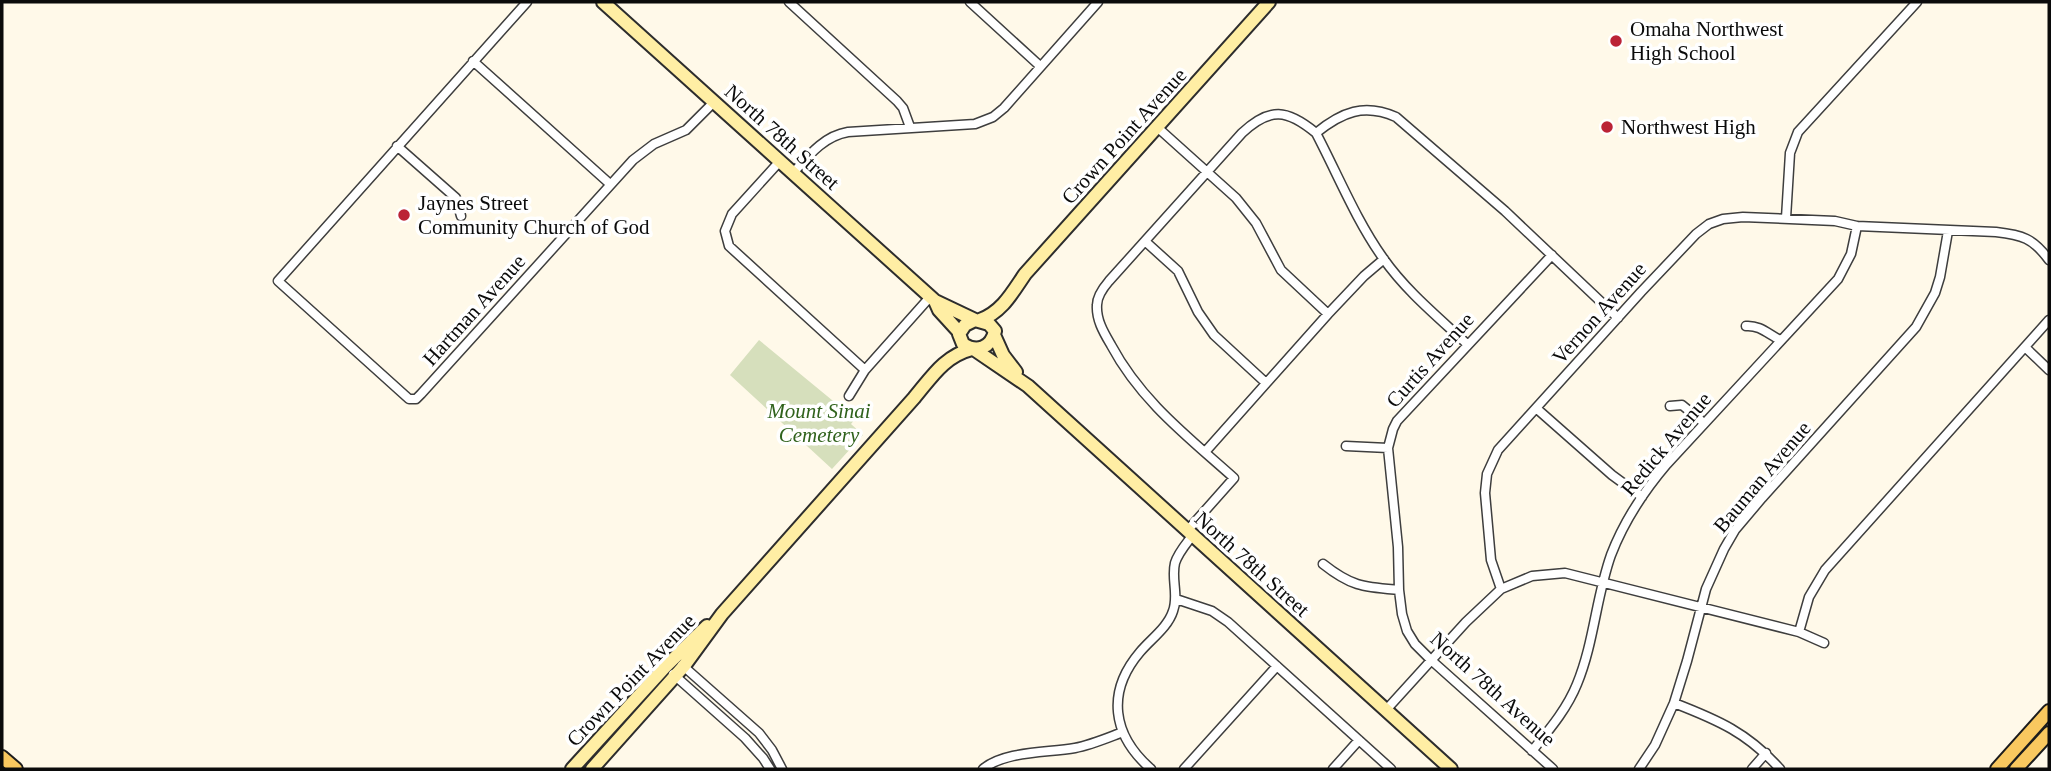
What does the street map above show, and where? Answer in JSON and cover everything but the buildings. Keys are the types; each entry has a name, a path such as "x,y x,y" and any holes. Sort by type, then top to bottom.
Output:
{"main road":[{"name":"North 78th Street","path":"603,2 933,299"},
{"name":"Crown Point Avenue","path":"978,320 994,313 1010,298 1025,274 1265,3"},
{"name":"Crown Point Avenue","path":"995,333 1010,298"},
{"path":"933,299 989,324 1003,355 1028,386"},
{"path":"933,299 939,310 960,333 963,344 1028,386"},
{"path":"960,333 967,323 978,320"},
{"name":"Crown Point Avenue","path":"943,363 946,351 960,333"},
{"path":"973,349 988,345 995,333"},
{"name":"Crown Point Avenue","path":"592,769 707,626 719,618 943,363 958,353 973,349"},
{"name":"North 78th Street","path":"1028,386 1451,769"},
{"name":"Crown Point Avenue","path":"572,769 675,667"},
{"path":"1997,769 2049,711"},
{"path":"2016,769 2049,733"},
{"path":"2,757 16,769"}],"street":[{"path":"461,216 456,198 397,146 527,2"},
{"path":"789,2 897,101 903,108 909,127"},
{"path":"970,2 1040,66"},
{"path":"793,173 818,146 836,135 985,121 1001,111 1098,2"},
{"path":"1786,218 1790,153 1798,132 1917,2"},
{"path":"473,61 610,184"},
{"name":"Hartman Avenue","path":"397,146 278,281 404,396 412,400 422,394 610,184 645,149 686,130 713,102"},
{"path":"1316,133 1330,122 1349,113 1382,111 1396,117 1505,211 1618,318"},
{"path":"1151,769 1133,751 1123,732 1118,713 1120,687 1130,664 1170,618 1176,599 1175,562 1189,533 1234,478 1150,402 1130,378 1102,330 1097,315 1097,300 1108,281 1242,133 1256,120 1284,114 1302,121 1316,133 1369,236 1384,259 1416,296 1467,344"},
{"path":"1157,127 1236,198 1262,233 1286,276 1328,314"},
{"path":"780,161 732,214 724,231 729,246 865,370"},
{"name":"Vernon Avenue","path":"1501,589 1490,555 1485,493 1487,474 1497,450 1683,248 1709,224 1743,217 1786,218 1835,221 1857,226 2018,234 2031,240 2049,260"},
{"name":"Redick Avenue","path":"1532,751 1566,707 1577,683 1611,556 1642,497 1704,423 1838,279 1851,254 1857,226"},
{"name":"Bauman Avenue","path":"1639,769 1655,745 1674,703 1706,589 1735,530 1916,327 1938,284 1948,231"},
{"path":"1146,242 1178,271 1198,312 1214,335 1266,383"},
{"name":"Curtis Avenue","path":"1409,636 1402,614 1399,590 1398,547 1388,448 1393,429 1397,421 1467,344 1552,255"},
{"path":"1205,452 1328,314 1384,259"},
{"path":"849,396 865,370 933,299"},
{"path":"1799,632 1809,597 1825,570 2049,320"},
{"path":"1746,326 1754,326 1780,340"},
{"path":"2026,348 2049,370"},
{"path":"1670,406 1682,405 1704,423"},
{"path":"1536,408 1612,475 1642,497"},
{"path":"1346,446 1388,448"},
{"path":"1323,564 1357,586 1399,590"},
{"path":"1386,710 1474,613 1501,589 1532,576 1565,573 1799,632 1824,642"},
{"path":"1176,599 1201,606 1219,615 1391,769"},
{"name":"North 78th Avenue","path":"1409,636 1431,660 1553,769"},
{"path":"1184,769 1277,666"},
{"path":"675,667 745,738 769,767 778,760"},
{"path":"675,667 759,733 782,769"},
{"path":"1674,703 1710,717 1744,735 1780,769"},
{"path":"983,769 1006,758 1078,748 1123,732"},
{"path":"1333,769 1359,740"},
{"path":"1752,769 1766,753"}],"green space":[{"name":"Mount Sinai Cemetery","path":"759,340 855,419 851,424 863,435 832,469 730,375"}],"place":[{"name":"Omaha Northwest High School","path":"1616,41"},
{"name":"Northwest High","path":"1607,127"},
{"name":"Jaynes Street Community Church of God","path":"404,215"}]}
